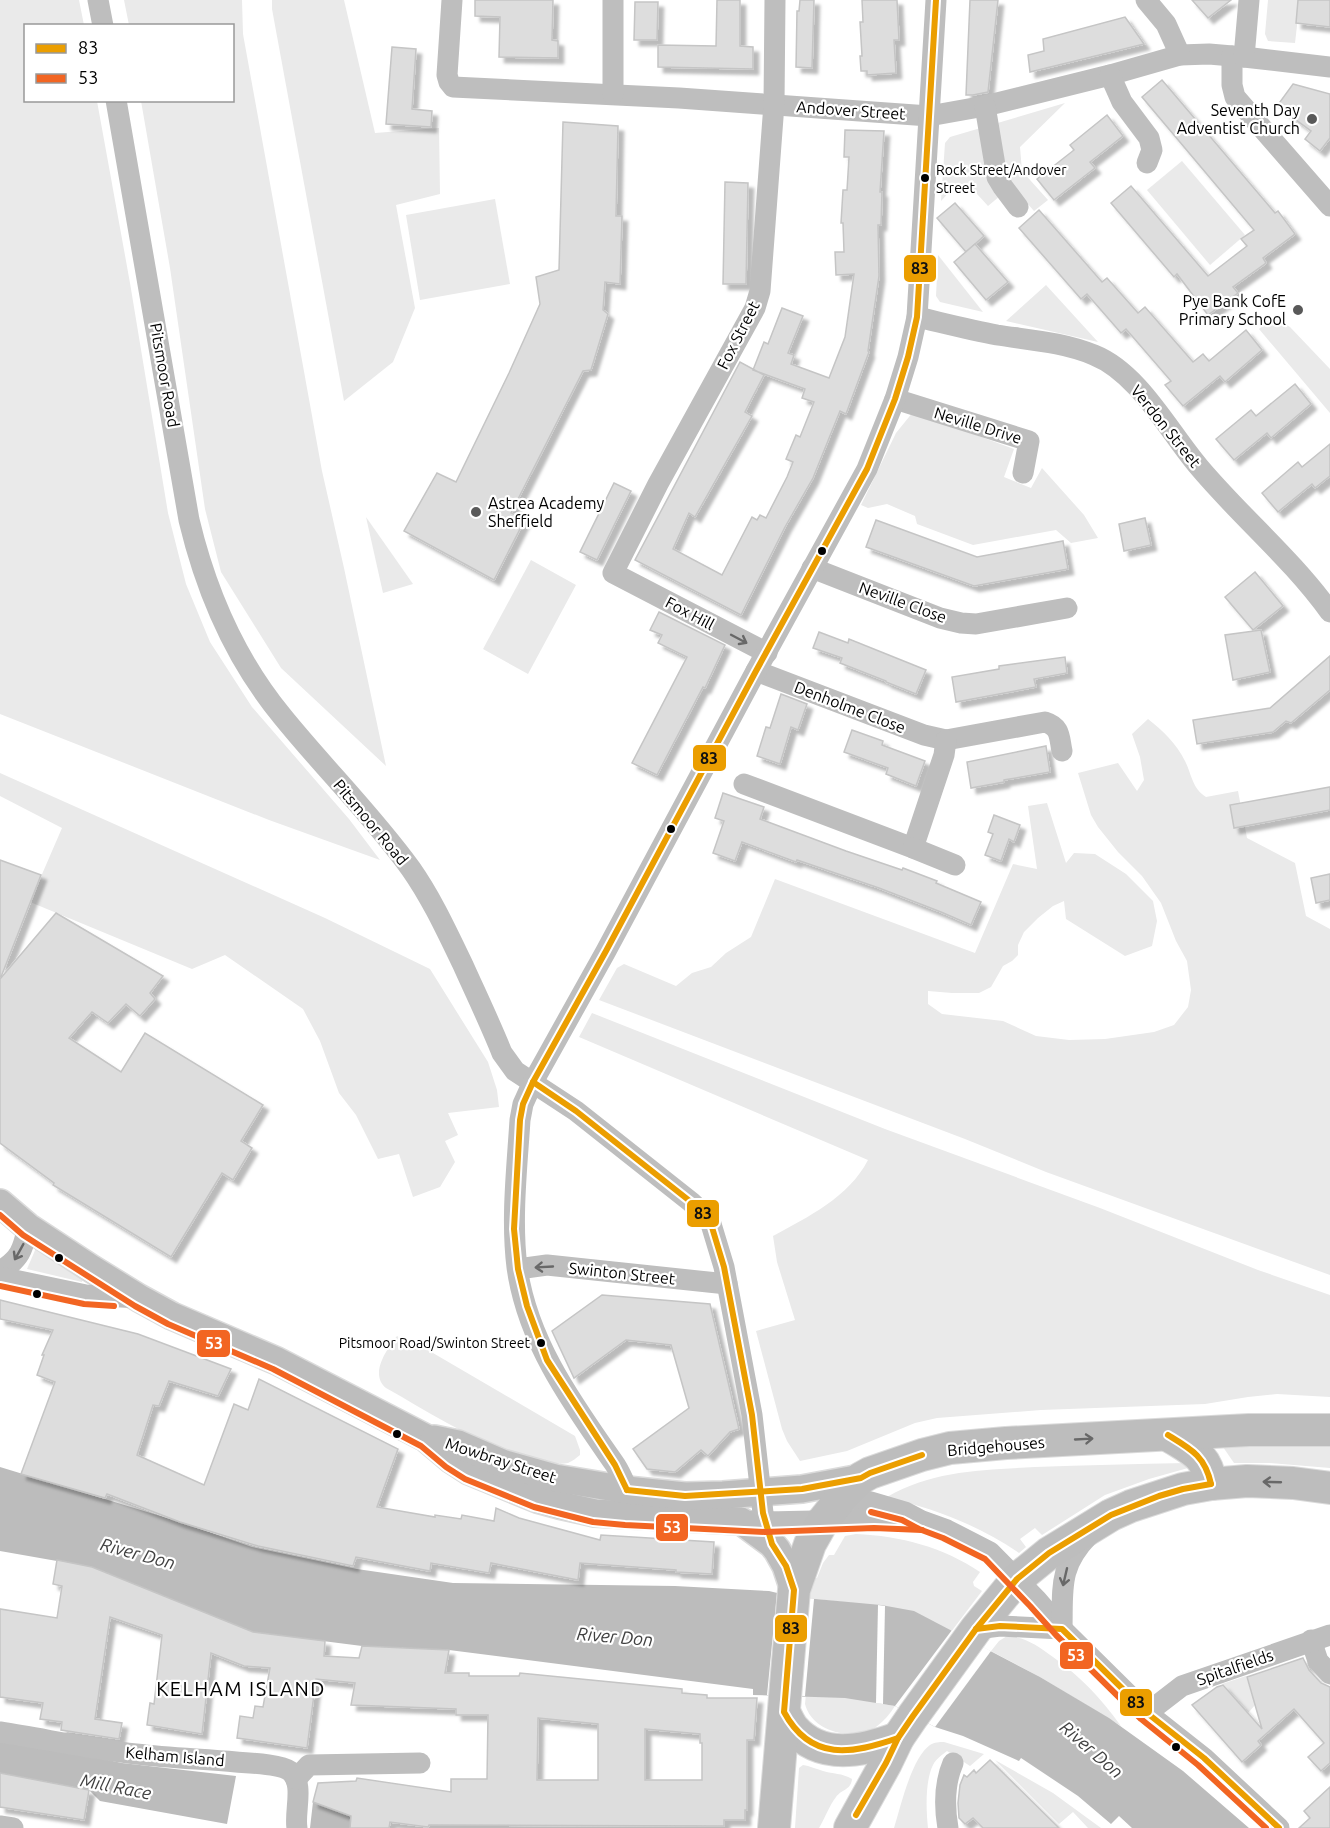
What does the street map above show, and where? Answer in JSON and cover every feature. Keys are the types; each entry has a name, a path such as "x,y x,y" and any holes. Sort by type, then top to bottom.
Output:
{"highway":[{"name":"Bridgehouses","path":"774,1828 794,1593 807,1552 823,1521 852,1487 870,1473 950,1448 1249,1430 1330,1430"},
{"path":"1168,1435 1197,1454 1207,1465 1211,1484"},
{"path":"852,1821 900,1735 973,1634 1017,1580 1049,1553 1111,1515 1183,1489 1211,1484 1266,1482 1330,1488"},
{"path":"784,1704 793,1728 813,1744 825,1749 841,1751 859,1749 900,1735"}],"main road":[{"path":"0,1203 28,1227 139,1298"},
{"name":"Mowbray Street","path":"139,1298 171,1316 277,1361 426,1438 469,1471 537,1499 595,1513 648,1516 760,1529"},
{"name":"Mowbray Street","path":"426,1438 458,1444 502,1463 555,1478 627,1490 685,1496 852,1487"},
{"path":"760,1529 786,1566 794,1593"}],"street":[{"path":"98,0 103,24"},
{"name":"Andover Street","path":"452,0 447,75 453,87 613,94 929,116 986,106 1179,55 1238,56 1330,67"},
{"path":"613,0 613,94"},
{"name":"Fox Street","path":"613,573 658,484 755,308 760,291 774,104 775,0"},
{"path":"648,1516 627,1490 619,1471 547,1360 527,1306 518,1269 514,1229 520,1120 533,1082 546,1057 867,469 895,399 917,317 936,0"},
{"path":"1146,0 1166,24 1179,55"},
{"path":"1249,0 1232,85 1235,98 1330,206"},
{"path":"1110,75 1122,102 1149,138 1152,150 1147,163"},
{"name":"Pitsmoor Road","path":"116,102 189,520 196,551 211,593 239,653 280,715 405,861 429,896 502,1053 515,1071 576,1111 707,1217 715,1234 727,1284 752,1415 761,1493 760,1529"},
{"path":"986,106 997,177 1018,207"},
{"name":"Verdon Street","path":"917,317 994,334 1068,346 1097,356 1124,374 1147,399 1198,466 1287,559 1330,612"},
{"name":"Neville Drive","path":"895,399 1029,441 1023,473"},
{"name":"Neville Close","path":"813,568 940,618 961,623 976,624 1067,608"},
{"name":"Fox Hill","path":"613,573 761,662"},
{"name":"Denholme Close","path":"761,662 924,735 946,740 1045,722 1054,725 1062,751"},
{"path":"913,848 944,755 946,740"},
{"path":"744,784 955,865"},
{"path":"0,1271 12,1264 19,1256 28,1227"},
{"name":"Swinton Street","path":"518,1269 547,1265 727,1284"},
{"name":"Mowbray Street","path":"0,1277 86,1295 139,1298"},
{"path":"852,1487 990,1552 1062,1629 1147,1713 1204,1758 1278,1828"},
{"path":"1062,1629 1062,1592 1066,1569 1075,1552 1087,1537 1111,1515"},
{"path":"760,1529 823,1521 874,1519 922,1521"},
{"path":"973,1634 1000,1626 1062,1629"},
{"path":"1321,1638 1318,1661 1330,1674"},
{"name":"Spitalfields","path":"1147,1713 1182,1686 1321,1638"},
{"name":"Kelham Island","path":"0,1732 135,1754 280,1767 291,1772 296,1779"},
{"path":"297,1828 295,1818 299,1789 296,1779 309,1765 420,1763"},
{"path":"948,1828 945,1789 946,1779 953,1763"},
{"path":"0,1826 13,1828"}],"shaded area":[{"path":"0,0 79,0 84,24 24,24 24,102 97,102 168,513 186,584 210,642 252,707 349,819 380,860 269,820 0,714"},
{"path":"124,0 242,0 243,34 322,471 386,766 281,668 221,572 205,509 170,268 141,102 234,102 234,24 129,24"},
{"path":"272,0 344,0 375,133 439,128 440,194 396,205 415,308 393,362 344,401 272,9"},
{"path":"1268,0 1300,0 1295,43 1268,41 1265,34"},
{"path":"1065,103 1020,147 1022,171 1048,200 1034,211 1012,186 988,206 967,183 954,187 941,201 945,143 950,137"},
{"path":"1182,161 1245,235 1210,265 1147,190"},
{"path":"495,199 510,284 420,300 406,215"},
{"path":"938,255 983,312 940,302 936,296"},
{"path":"1046,285 1098,342 1006,321"},
{"path":"1273,316 1290,327 1330,369 1330,413 1259,329"},
{"path":"913,412 1014,449 1004,477 1031,488 1042,468 1084,515 1098,538 1071,543 1056,530 973,545 917,524 915,516 887,504 868,508 861,505 896,433"},
{"path":"366,517 413,584 383,593"},
{"path":"531,560 576,585 528,674 483,649"},
{"path":"1148,719 1178,749 1195,785 1206,797 1238,791 1247,838 1295,863 1306,916 1330,929 1330,1275 1046,1172 599,1000 617,968 624,964 676,986 692,973 711,967 726,953 751,937 775,879 975,953 1013,864 1037,869 1028,806 1047,803 1066,863 1074,853 1095,854 1126,874 1153,901 1157,921 1152,946 1125,956 1066,919 1064,901 1053,906 1024,932 1018,945 1018,955 1003,966 991,987 979,993 928,991 928,1004 942,1014 1003,1021 1036,1036 1069,1040 1105,1039 1154,1032 1174,1025 1188,1007 1191,990 1187,961 1176,941 1161,903 1142,876 1118,852 1098,827 1091,815 1078,773 1118,763 1137,791 1144,780 1140,757 1132,734"},
{"path":"0,773 325,918 430,969 488,1062 497,1090 499,1107 448,1113 458,1135 445,1141 455,1162 440,1187 413,1197 399,1154 378,1159 356,1115 339,1093 320,1041 303,1009 225,955 192,969 30,902 62,828 0,796"},
{"path":"592,1013 885,1129 1330,1295 1330,1397 1277,1394 1205,1404 1041,1410 937,1418 915,1423 847,1451 800,1461 782,1429 756,1331 795,1320 777,1262 773,1236 839,1195 860,1173 868,1160 579,1037"},
{"path":"36,1248 84,1276 82,1282 27,1269"},
{"path":"397,1336 406,1342 409,1339 575,1436 580,1455 568,1463 560,1464 516,1454 477,1439 386,1388 381,1382 379,1369 385,1354"},
{"path":"1303,1445 1330,1447 1330,1468 1270,1463 1234,1463 1223,1447"},
{"path":"1187,1463 1188,1468 1105,1495 1042,1535 1035,1528 1020,1539 1026,1547 1019,1553 988,1534 956,1519 887,1497 922,1481 959,1473 1054,1466"},
{"path":"856,1534 889,1537 921,1544 966,1563 980,1572 973,1582 974,1586 982,1591 938,1649 878,1606 807,1598 811,1577 817,1578 823,1563 829,1555 834,1555 845,1536"},
{"path":"1007,1636 1032,1643 1063,1665 1090,1688 1121,1726 1040,1677 991,1651 999,1641"},
{"path":"809,1661 876,1703 895,1706 882,1722 867,1731 845,1734 824,1728 809,1714 805,1704"},
{"path":"1246,1676 1255,1705 1236,1727 1242,1707 1222,1684"},
{"path":"944,1742 984,1754 970,1766 947,1751 936,1761 930,1772 927,1787 928,1828 894,1828 917,1761 930,1745"},
{"path":"995,1760 1053,1793 1101,1828 1088,1828 1073,1812 1059,1824"},
{"path":"803,1765 852,1779 850,1785 838,1794 819,1828 795,1828 799,1768"}],"water":[{"name":"River Don","path":"0,1467 180,1522 252,1547 357,1569 453,1583 675,1586 769,1591 794,1597 881,1605 914,1611 1040,1677 1109,1718 1183,1771 1249,1828 1132,1828 1119,1816 1111,1824 1078,1796 1021,1758 1019,1761 963,1736 935,1727 895,1706 845,1698 753,1695 753,1689 449,1650 362,1646 253,1632 91,1567 0,1551"},
{"name":"Mill Race","path":"0,1741 122,1763 236,1776 227,1824 100,1801 89,1790 0,1773"},
{"path":"313,1802 351,1816 390,1822 389,1828 310,1828"}],"pier":[{"path":"777,1593 814,1599 805,1696 767,1695"},
{"path":"878,1605 885,1606 883,1704 876,1703"},
{"path":"952,1630 991,1651 935,1727 895,1706"}],"building":[{"path":"475,0 553,0 552,40 558,41 558,58 499,57 500,17 475,16"},
{"path":"717,0 740,0 740,46 753,47 753,69 658,67 658,45 716,46"},
{"path":"800,0 814,0 812,68 796,67 797,11 799,11"},
{"path":"862,0 897,0 899,40 894,40 896,73 867,75 867,71 861,71"},
{"path":"970,0 998,0 988,92 966,95"},
{"path":"1192,0 1231,0 1208,18"},
{"path":"1298,0 1330,0 1330,27 1296,23"},
{"path":"635,2 658,2 657,40 634,40"},
{"path":"1125,17 1144,44 1030,72 1028,55 1044,51 1043,39"},
{"path":"392,47 416,49 412,109 432,111 431,127 386,124"},
{"path":"1162,80 1275,213 1278,211 1295,234 1263,258 1266,263 1233,287 1238,293 1208,315 1177,274 1174,277 1111,203 1131,186 1208,276 1247,246 1241,239 1254,230 1142,97"},
{"name":"Seventh Day Adventist Church","path":"1293,84 1330,94 1330,138 1320,151 1305,139 1311,131 1277,106"},
{"path":"1107,115 1123,136 1090,162 1095,168 1054,200 1037,179 1074,150 1070,145"},
{"path":"563,122 618,126 616,216 622,216 620,284 605,282 603,310 608,314 591,370 583,371 511,513 525,519 494,580 404,531 437,473 456,482 540,304 536,277 559,270"},
{"path":"845,130 884,131 880,192 882,192 881,225 878,225 879,276 869,352 846,414 840,411 813,478 785,527 741,615 635,560 740,362 753,369 764,342 768,344 782,308 803,316 788,353 794,355 791,364 829,378 845,337 854,274 836,275 835,252 844,252 843,223 841,223 843,190 847,190 849,157 844,157","holes":["758,372 805,389 802,398 814,402 800,437 796,435 786,459 793,462 766,518 760,515 757,520 752,517 722,575 673,549 689,513 695,517 752,416 745,412 764,375"]},
{"path":"725,182 748,183 746,284 723,284"},
{"path":"955,203 984,236 966,252 937,218"},
{"path":"1039,210 1102,282 1107,278 1138,313 1145,307 1193,362 1203,354 1209,361 1246,330 1262,350 1225,382 1220,376 1183,406 1165,385 1171,381 1126,329 1121,333 1087,294 1081,299 1019,228"},
{"path":"975,244 1008,282 986,300 954,262"},
{"path":"1295,384 1311,404 1271,438 1267,433 1234,460 1216,439 1251,410 1256,416"},
{"path":"1330,444 1330,476 1315,488 1312,484 1278,512 1262,493 1298,462 1302,467"},
{"path":"614,483 631,491 597,560 580,552"},
{"path":"1145,518 1151,545 1124,551 1119,524"},
{"path":"876,520 977,557 1063,541 1068,569 974,586 866,547"},
{"path":"1255,572 1283,606 1253,630 1225,597"},
{"path":"659,612 725,645 705,688 703,687 657,775 632,763 687,657 658,643 662,635 650,630"},
{"path":"1261,630 1270,672 1233,680 1225,635"},
{"path":"819,632 848,643 849,639 926,670 916,694 840,663 842,658 813,648"},
{"path":"1330,656 1330,690 1291,723 1286,721 1273,732 1197,744 1193,720 1270,708"},
{"path":"1065,657 1067,673 1034,679 1036,687 956,702 952,677 999,669 999,666"},
{"path":"781,694 807,704 798,730 791,727 780,764 757,756 766,727 770,728"},
{"path":"852,730 883,741 882,745 925,761 916,786 886,774 888,768 844,752"},
{"path":"1046,746 1050,772 971,788 967,762"},
{"path":"1330,787 1330,810 1234,828 1230,805"},
{"path":"723,793 764,807 760,819 846,851 902,870 903,868 981,902 971,925 879,888 742,842 735,861 713,853 724,821 715,818"},
{"path":"994,815 1020,825 1014,842 1009,839 1001,861 985,855 993,834 988,832"},
{"path":"0,860 41,875 1,977 0,977"},
{"path":"1330,874 1330,900 1316,903 1311,878"},
{"path":"56,913 163,976 150,993 155,999 140,1016 126,1004 108,1023 92,1012 69,1038 121,1072 145,1033 263,1105 241,1141 252,1148 233,1180 222,1173 171,1257 53,1185 54,1183 0,1143 0,979"},
{"path":"602,1295 710,1304 739,1429 730,1432 708,1456 701,1450 675,1472 647,1469 633,1449 689,1408 671,1345 626,1340 574,1378 552,1331"},
{"path":"0,1300 138,1334 231,1369 218,1396 169,1381 159,1406 153,1405 137,1455 204,1485 234,1404 248,1410 259,1379 398,1449 377,1507 435,1517 435,1515 461,1519 462,1515 494,1521 496,1508 519,1518 600,1540 601,1535 714,1542 712,1574 580,1563 578,1580 491,1563 489,1573 431,1563 430,1571 356,1557 353,1566 258,1546 180,1522 107,1494 105,1498 21,1474 55,1382 37,1375 44,1355 42,1355 53,1330 0,1319"},
{"path":"57,1560 92,1567 253,1632 325,1641 324,1656 359,1658 362,1646 449,1650 445,1673 469,1673 469,1676 519,1676 520,1673 682,1689 682,1693 707,1695 707,1698 757,1698 754,1740 747,1740 745,1820 724,1820 724,1826 429,1825 428,1827 390,1822 389,1828 350,1828 351,1816 313,1802 318,1783 356,1781 357,1778 451,1792 451,1779 487,1779 488,1715 456,1715 456,1709 351,1705 355,1683 316,1679 307,1748 237,1738 240,1716 253,1718 255,1706 263,1707 270,1668 244,1666 211,1653 202,1734 147,1725 150,1703 154,1704 162,1635 110,1617 95,1719 122,1723 119,1739 61,1730 62,1722 40,1719 43,1703 0,1697 0,1609 57,1618 62,1586 53,1584","holes":["538,1718 598,1724 598,1780 537,1780","645,1729 700,1734 702,1780 645,1780"]},
{"path":"1303,1658 1309,1670 1321,1683 1330,1687 1330,1763 1321,1771 1308,1757 1324,1743 1294,1709 1258,1741 1261,1745 1242,1762 1192,1705 1223,1685 1262,1729 1247,1677"},
{"path":"990,1760 1059,1828 983,1828 973,1818 965,1824 959,1818 960,1785 964,1775 967,1777 974,1770 976,1773"},
{"path":"0,1773 89,1790 84,1820 0,1807"},
{"path":"1330,1787 1330,1828 1299,1828 1310,1818 1304,1811"}],"transit line":[{"name":"83","path":"627,1490 615,1465 547,1360 527,1306 518,1269 514,1229 520,1120 523,1104 867,469 895,399 917,317 936,0"},
{"name":"83","path":"533,1082 576,1111 691,1202 711,1224 724,1267 752,1415 763,1513 772,1544 786,1566 794,1590 784,1712 795,1728 807,1739 834,1750 865,1748 898,1738"},
{"name":"53","path":"0,1215 23,1235 135,1306 168,1324 273,1369 421,1446 446,1467 465,1479 534,1507 593,1522 625,1525 765,1532 874,1528 922,1530"},
{"name":"53","path":"0,1286 84,1304 114,1306"},
{"name":"83","path":"1168,1435 1196,1454 1205,1466 1211,1484"},
{"name":"83","path":"627,1490 685,1496 802,1489 861,1478 922,1455"},
{"name":"83","path":"856,1815 898,1738 913,1716 976,1629 1017,1579 1049,1553 1111,1515 1159,1496 1211,1484"},
{"name":"53","path":"871,1512 902,1520 985,1559 1056,1635 1141,1719 1198,1765 1266,1828"},
{"name":"83","path":"976,1629 1000,1626 1062,1629 1147,1713 1204,1758 1279,1828"}],"place":[{"name":"Seventh Day Adventist Church","path":"1312,119"},
{"name":"Rock Street/Andover Street","path":"925,178"},
{"name":"Pye Bank CofE Primary School","path":"1298,310"},
{"name":"Astrea Academy Sheffield","path":"476,512"},
{"name":"Pitsmoor Road/Swinton Street","path":"541,1343"}],"district":[{"name":"KELHAM ISLAND","path":"241,1688"}]}
